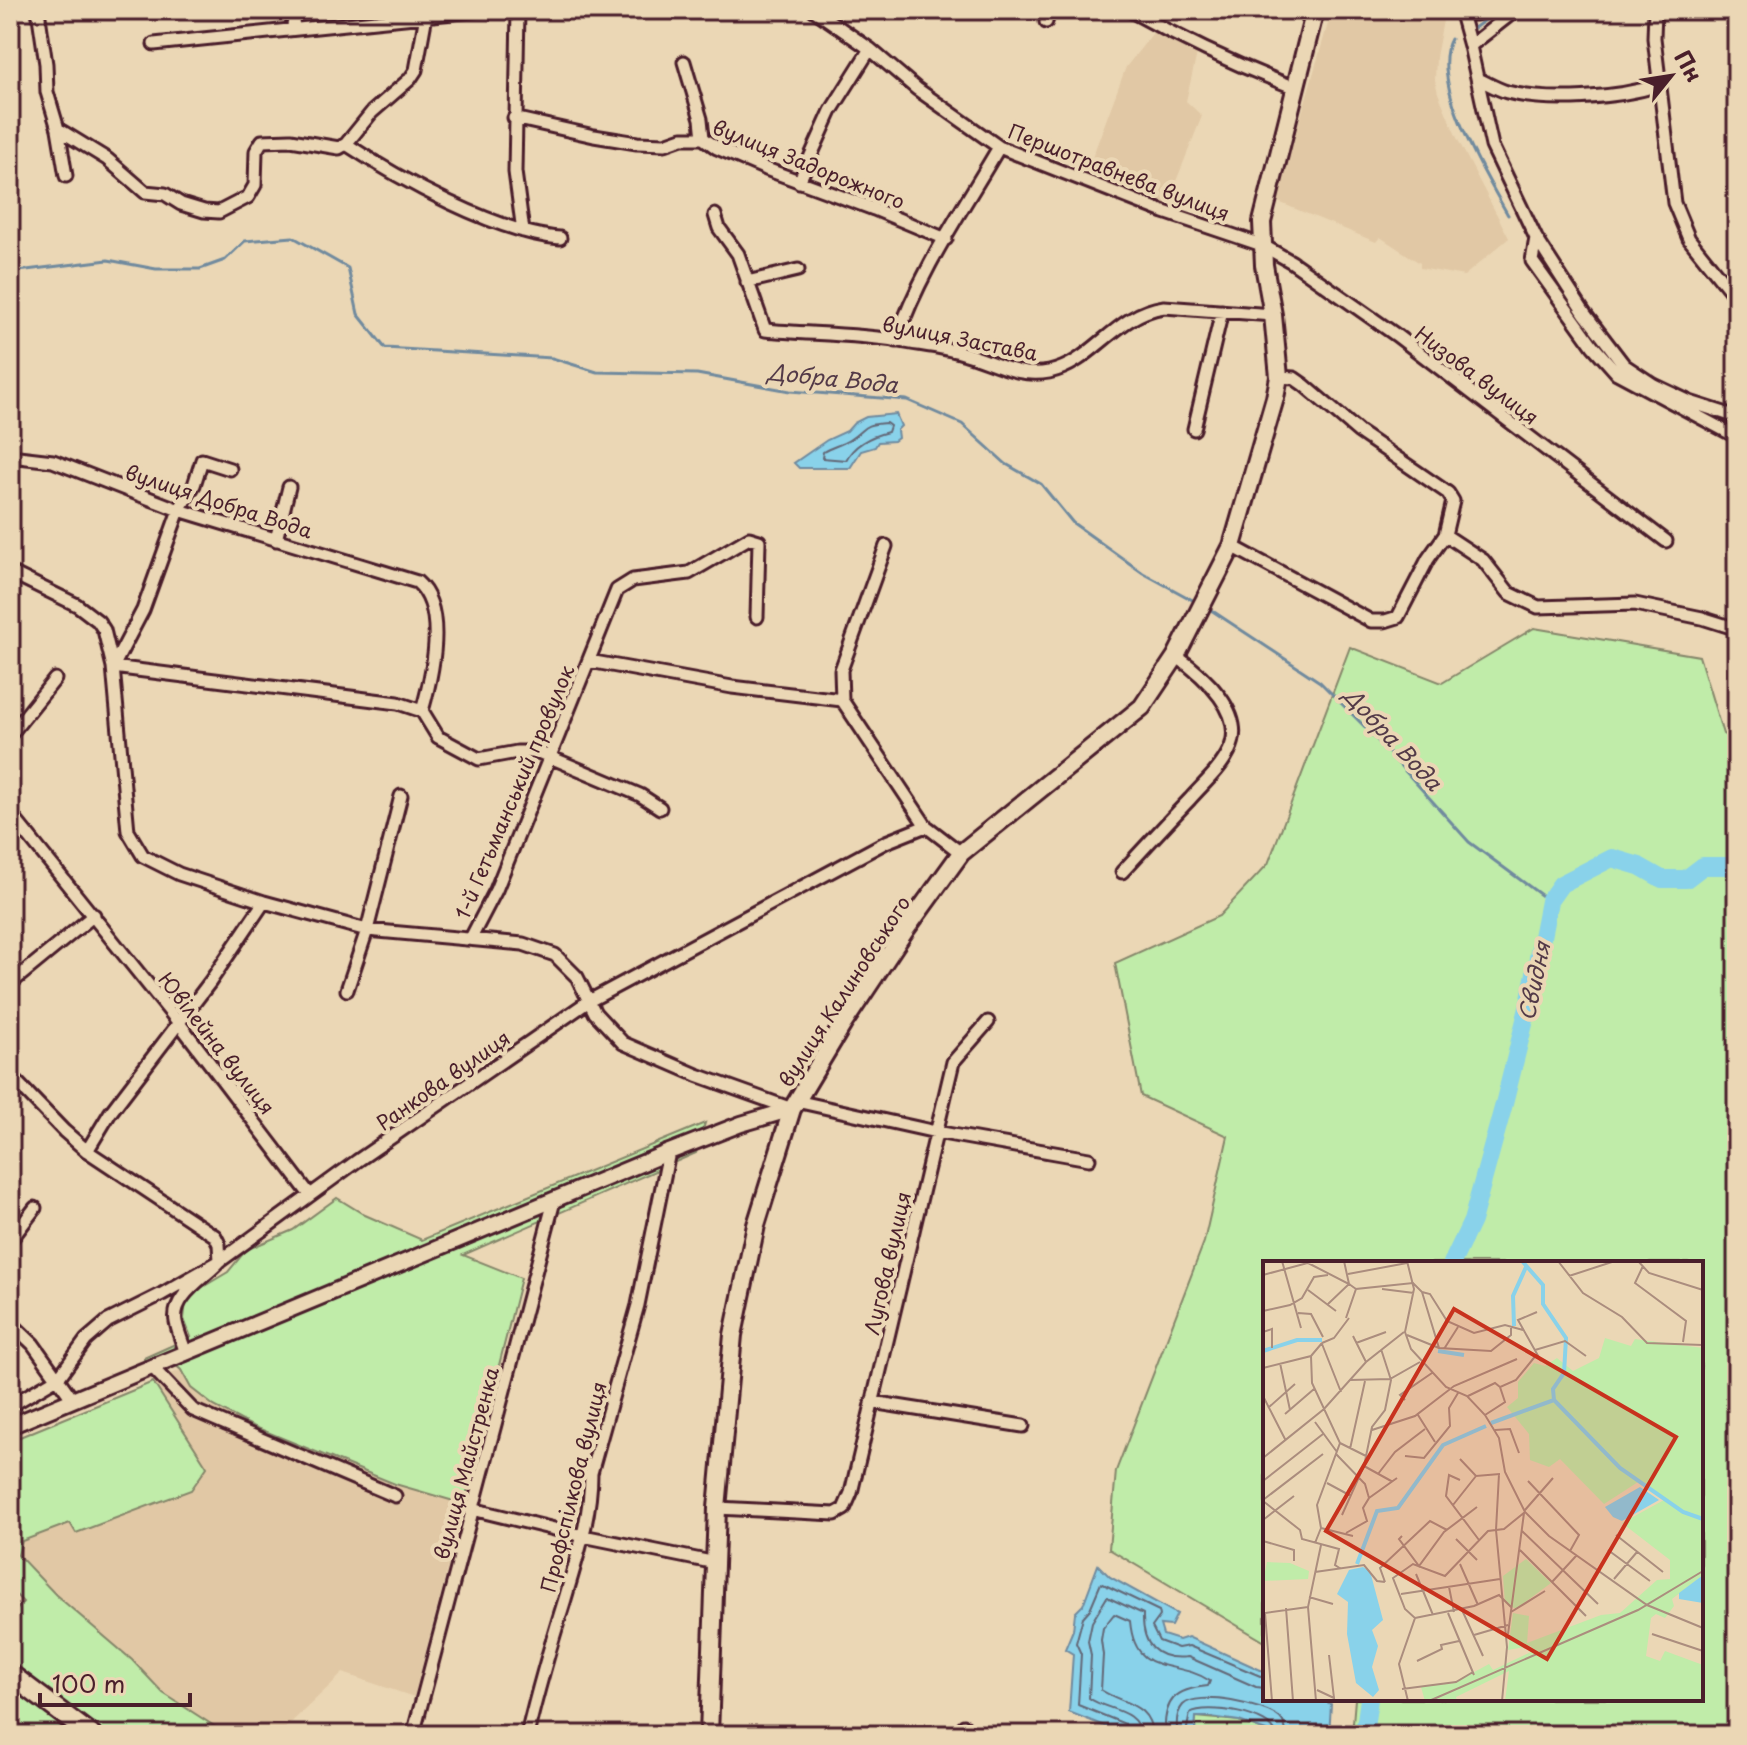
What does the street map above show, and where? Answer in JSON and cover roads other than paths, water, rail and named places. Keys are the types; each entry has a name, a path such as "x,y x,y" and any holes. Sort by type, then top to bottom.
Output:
{"highway":[{"path":"10,1674 91,1735"}],"main road":[{"name":"вулиця Калиновського","path":"709,1735 717,1508 733,1335 756,1225 794,1105 906,929 961,853 1142,707 1176,656 1232,546 1279,377 1262,245 1262,222 1315,10"}],"street":[{"path":"38,10 47,92 58,129 66,176"},
{"path":"293,28 294,10"},
{"path":"154,44 426,13 482,10"},
{"path":"518,10 515,172 523,231"},
{"name":"Першотравнева вулиця","path":"814,10 999,147 1164,212 1262,245"},
{"path":"1129,10 1255,73 1296,88"},
{"path":"1488,10 1476,14 1460,11 1492,146 1536,238 1585,314 1624,365 1654,385 1690,402 1737,417"},
{"path":"1470,46 1516,10"},
{"path":"1655,10 1654,38 1674,203 1689,239 1737,299"},
{"path":"58,129 107,159 145,192 165,194 181,204 219,212 248,197 255,185 256,151 262,141 291,140 339,148 346,144 372,112 416,70 426,13"},
{"path":"799,182 831,111 870,49"},
{"path":"684,62 701,119 703,138"},
{"path":"1478,79 1508,92 1555,96 1604,97 1659,85"},
{"name":"вулиця Задорожного","path":"514,118 637,143 665,144 682,138 703,138 717,148 946,239"},
{"path":"346,144 415,184 497,222 560,238"},
{"path":"896,341 903,318 999,147"},
{"path":"715,215 719,228 738,254 747,282 798,270"},
{"path":"1536,238 1532,261 1593,346 1617,373 1737,437"},
{"name":"Низова вулиця","path":"1262,245 1292,262 1396,335 1666,541"},
{"name":"вулиця Застава","path":"747,282 765,330 896,341 966,354 1010,370 1045,373 1067,367 1126,321 1151,309 1273,315"},
{"path":"1194,429 1222,311"},
{"path":"1232,546 1371,621 1385,621 1398,617 1428,559 1445,535 1453,501 1448,493 1359,432 1294,378 1279,377"},
{"path":"1654,385 1660,397"},
{"name":"вулиця Добра Вода","path":"10,456 53,461 179,510 417,582 426,590 432,603 435,625 432,675 422,711"},
{"path":"113,667 143,610 179,510 194,485 202,460 230,469"},
{"path":"276,540 289,487"},
{"path":"1445,535 1483,560 1509,593 1538,607 1635,604 1737,629"},
{"name":"1-й Гетьманський провулок","path":"471,938 496,890 551,758 612,599 624,584 654,576 689,573 749,538 759,541 757,617"},
{"path":"886,546 841,670 842,700 926,826 961,853"},
{"path":"10,572 77,605 98,621 104,630 113,667 128,831 143,856 179,874 264,902 367,930 523,944 555,955 577,977 595,1013 623,1043 697,1075 794,1105 1089,1159"},
{"path":"1122,872 1220,766 1233,741 1232,722 1218,696 1200,672 1176,656"},
{"name":"1-й Гетьманський провулок","path":"589,661 732,687 842,700"},
{"path":"113,667 398,703 422,711 438,737 479,759 517,752 538,752 640,795 660,808"},
{"path":"10,735 55,679"},
{"path":"347,990 367,930 401,796"},
{"name":"Ювілейна вулиця","path":"10,813 179,1023 310,1195"},
{"name":"Ранкова вулиця","path":"10,1406 59,1377 86,1340 108,1321 220,1261 589,1001 886,842 926,826"},
{"path":"87,1151 110,1113 179,1023 264,902"},
{"path":"10,984 94,915"},
{"name":"Лугова вулиця","path":"717,1508 835,1514 844,1509 851,1493 953,1062 988,1022"},
{"path":"10,1075 87,1151 215,1236 220,1261 183,1295 178,1305 175,1319 186,1354"},
{"path":"10,1426 669,1152 794,1105"},
{"name":"Профспілкова вулиця","path":"527,1735 583,1536 591,1495 591,1473 638,1305 669,1152"},
{"name":"вулиця Майстренка","path":"413,1735 554,1201"},
{"path":"10,1241 35,1208"},
{"path":"10,1322 33,1344 73,1400"},
{"path":"152,1367 193,1410 395,1496"},
{"path":"872,1402 1023,1426"},
{"path":"472,1509 716,1563"}],"water":[{"path":"896,414 901,426 897,430 898,438 878,442 875,447 861,451 850,468 799,468 794,463 866,417"},
{"path":"1098,1565 1110,1577 1177,1614 1171,1626 1160,1625 1163,1635 1179,1640 1188,1637 1263,1671 1263,1701 1324,1701 1331,1704 1329,1735 1277,1735 1239,1721 1196,1717 1195,1730 1203,1735 1127,1735 1069,1712 1073,1654 1065,1649 1073,1630 1075,1613 1083,1605"}],"waterway":[{"path":"1470,31 1499,10"},
{"path":"1451,39 1446,57 1453,103 1475,154 1508,215"},
{"name":"Добра Вода","path":"10,272 108,260 156,269 200,269 225,260 245,241 293,237 348,268 358,314 385,348 552,358 597,372 697,374 790,391 907,400 962,424 1006,464 1041,484 1073,523 1143,573 1198,603"},
{"path":"1699,411 1737,424"},
{"name":"Добра Вода","path":"1208,608 1320,682 1371,733 1469,842 1549,901"},
{"name":"Свидня","path":"1453,1261 1472,1221 1529,1004 1549,901 1561,884 1612,858 1639,866 1662,879 1686,879 1703,866 1737,866"},
{"name":"Свидня","path":"1364,1735 1369,1701"}]}
